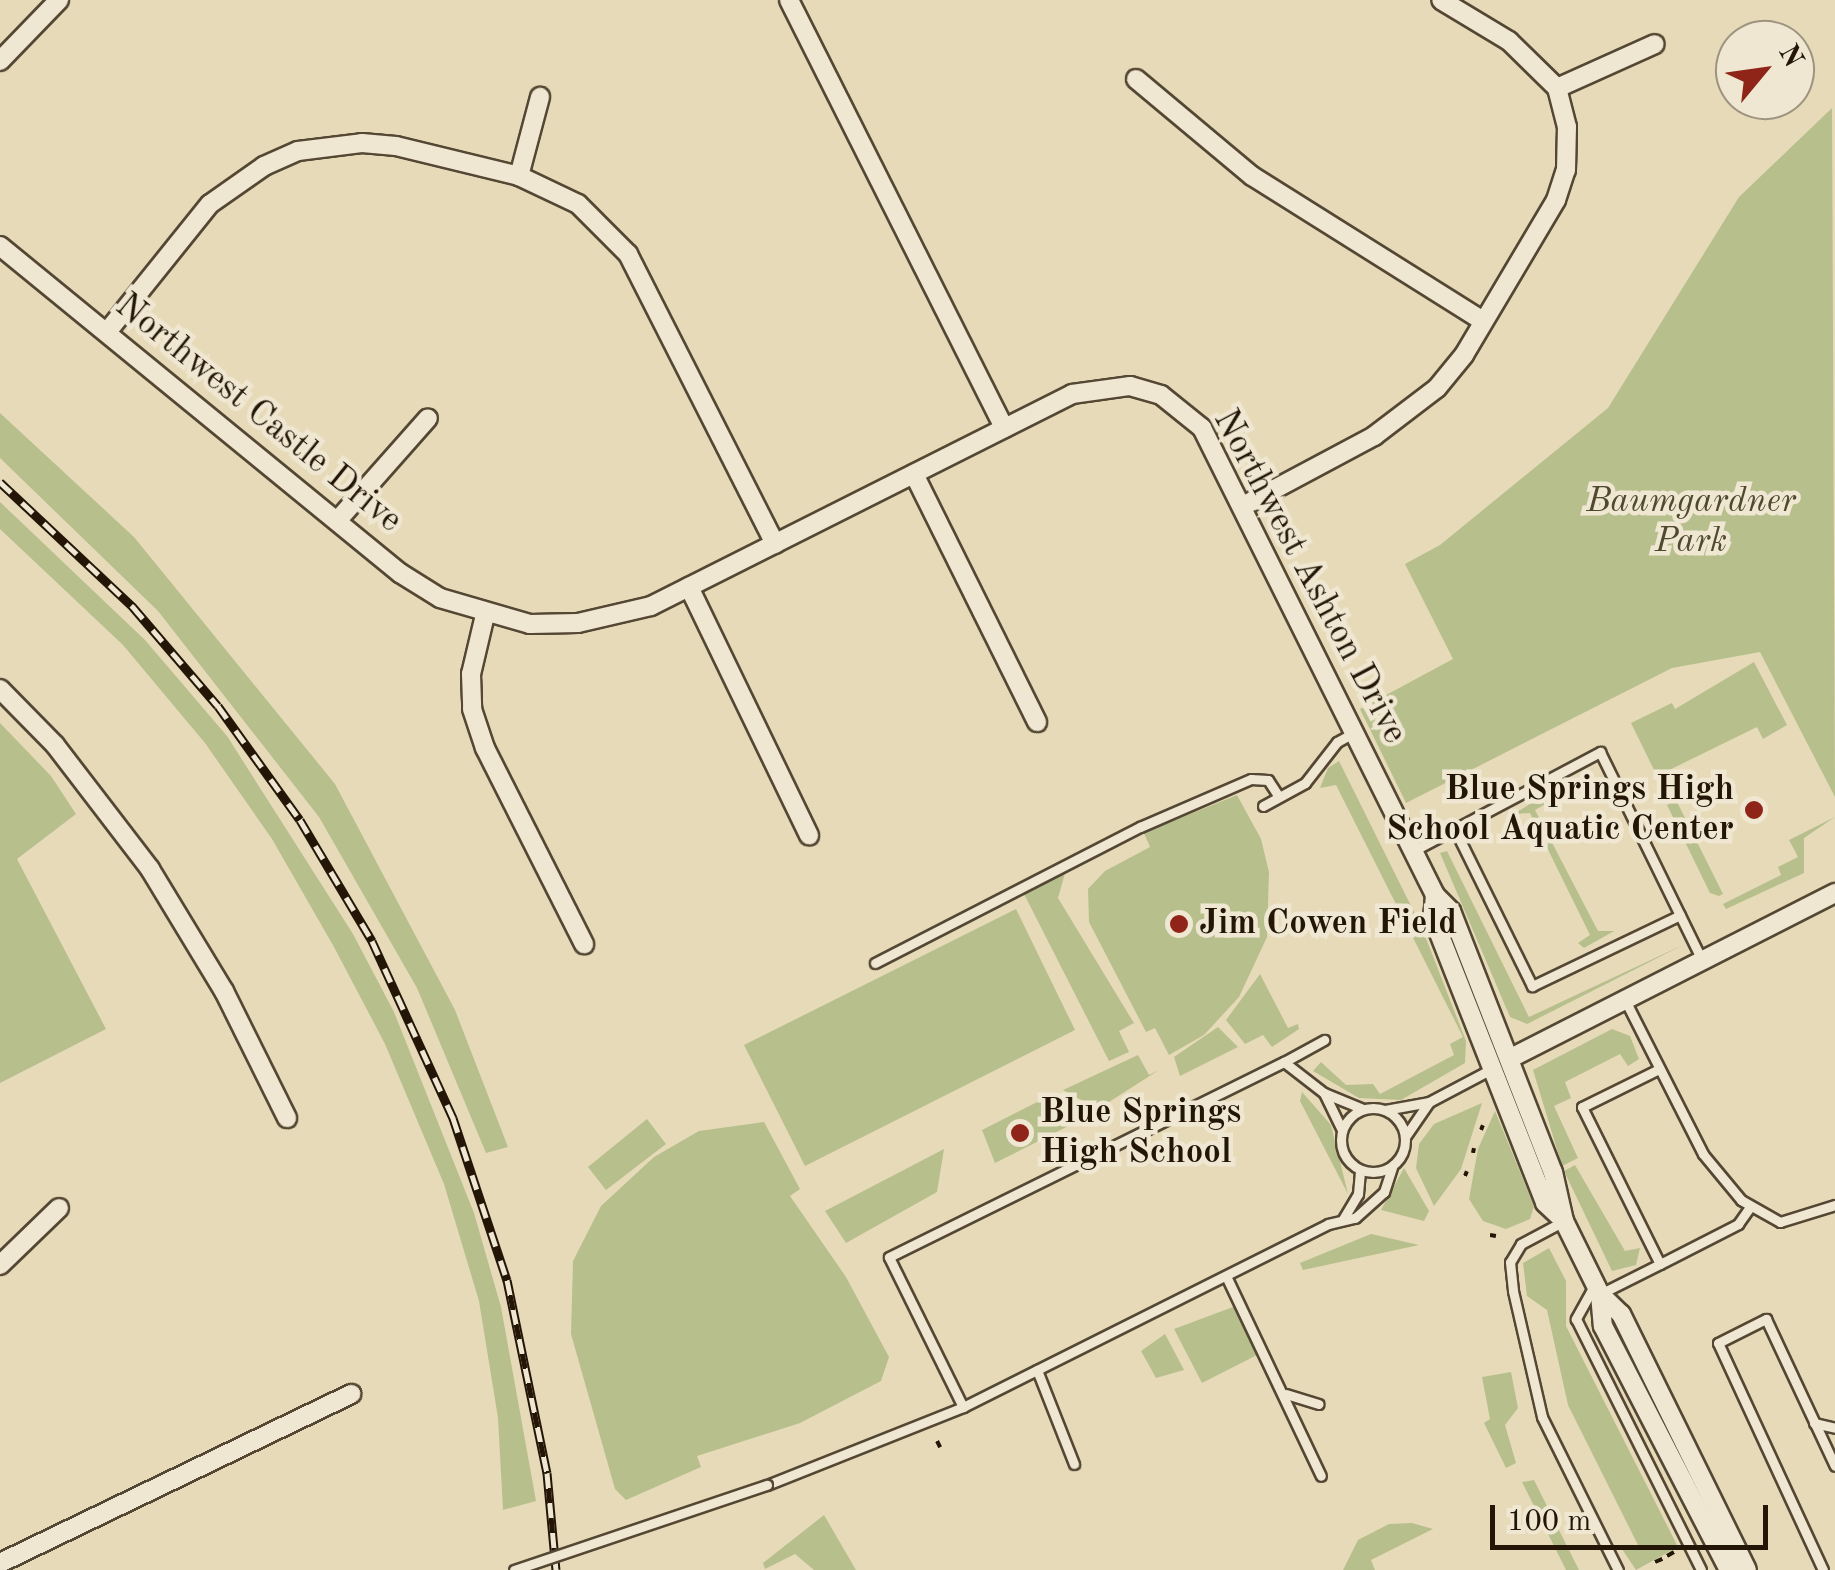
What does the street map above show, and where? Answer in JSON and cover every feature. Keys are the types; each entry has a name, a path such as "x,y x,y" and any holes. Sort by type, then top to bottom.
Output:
{"street":[{"path":"0,60 59,0"},
{"path":"789,0 1004,428"},
{"path":"1242,506 1410,414 1464,355 1556,200 1566,170 1567,127 1557,88 1509,42 1441,0"},
{"path":"1557,88 1655,44"},
{"path":"1136,79 1266,186 1482,320"},
{"path":"518,176 540,97"},
{"path":"107,332 210,204 264,166 298,151 379,144 518,176 578,204 628,254 774,544"},
{"name":"Northwest Castle Drive","path":"0,246 400,573 485,615"},
{"name":"Northwest Ashton Drive","path":"485,615 578,624 651,606 1072,394 1101,386 1162,395 1202,428 1435,896 1451,911 1511,1058 1562,1198 1564,1221"},
{"path":"338,521 428,418"},
{"path":"914,474 1037,722"},
{"path":"689,586 809,835"},
{"path":"485,615 471,674 472,708 485,748 584,944"},
{"path":"0,690 56,745 150,869 224,991 287,1118"},
{"path":"1511,1058 1705,964 1835,893"},
{"name":"Northwest Ashton Drive","path":"1435,896 1433,918 1546,1203 1564,1221 1598,1289 1621,1314 1748,1570"},
{"path":"0,1265 59,1208"},
{"name":"Northwest Ashton Drive","path":"1598,1289 1603,1326 1729,1570"},
{"path":"0,1563 351,1394"}],"lane":[{"path":"1263,806 1305,784 1337,742 1354,732"},
{"path":"1413,851 1456,832 1475,815 1600,752 1705,964"},
{"path":"874,962 1140,827 1251,779 1268,780 1279,798"},
{"path":"1456,832 1532,986 1680,914"},
{"path":"1626,1002 1704,1154 1750,1207 1780,1222 1835,1205"},
{"path":"963,1407 889,1257 1324,1040"},
{"path":"1284,1062 1324,1094 1363,1109 1384,1110 1429,1102 1511,1058"},
{"path":"1659,1069 1582,1107 1660,1264"},
{"path":"1324,1094 1342,1130 1345,1158 1360,1170 1392,1166"},
{"path":"514,1570 767,1485 963,1407 1343,1219 1377,1201 1405,1137 1429,1102"},
{"path":"1342,1130 1363,1109"},
{"path":"1384,1110 1405,1137"},
{"path":"1343,1219 1358,1194 1360,1170"},
{"path":"1701,1570 1576,1319 1598,1289 1660,1264 1738,1224 1750,1207"},
{"path":"1564,1221 1522,1244 1510,1262 1513,1290 1542,1418 1618,1570"},
{"path":"1226,1276 1286,1394 1321,1476"},
{"path":"1824,1570 1718,1343 1766,1320 1835,1466"},
{"path":"1036,1370 1074,1464"},
{"path":"1286,1394 1318,1404"},
{"path":"1814,1423 1835,1428"}],"path":[{"path":"1654,1562 1674,1552"}],"green space":[{"name":"Baumgardner Park","path":"1832,108 1835,797 1760,652 1672,668 1406,803 1360,709 1453,659 1405,564 1440,545 1608,408 1739,197"},
{"path":"0,413 134,537 335,784 455,1010 508,1147 486,1153 417,988 319,817 158,611 0,458"},
{"path":"0,502 145,640 227,736 353,934 394,1012 474,1213 501,1307 536,1501 503,1510 498,1418 479,1301 444,1184 385,1044 334,947 272,839 205,743 123,645 0,529"},
{"path":"1754,662 1787,725 1763,739 1757,727 1657,776 1631,723 1672,703 1675,709"},
{"path":"0,723 51,776 76,814 17,859 106,1029 0,1083"},
{"path":"1339,761 1422,928 1466,1041 1465,1063 1401,1100 1359,1098 1313,1071 1321,1062 1346,1085 1373,1084 1380,1094 1454,1055 1450,1044 1463,1037 1336,785 1320,788 1328,768"},
{"name":"Jim Cowen Field","path":"1237,795 1261,839 1269,872 1267,937 1239,997 1204,1035 1169,1055 1155,1028 1146,1032 1089,922 1088,889 1105,871 1150,847 1144,833"},
{"path":"1544,795 1549,802 1535,810 1598,931 1614,931 1584,948 1578,943 1590,935 1530,813 1514,814"},
{"path":"1676,800 1723,894 1719,896 1710,893 1667,805"},
{"path":"1835,817 1804,838 1804,873 1726,909 1723,904 1781,875 1778,867 1798,857 1789,840"},
{"path":"1447,851 1529,1017 1685,944 1527,1024 1510,1017 1440,853"},
{"path":"1065,873 1058,898 1134,1023 1119,1031 1129,1052 1109,1061 1024,894"},
{"path":"1016,909 1075,1030 805,1166 744,1045"},
{"path":"1260,974 1288,1028 1298,1024 1299,1029 1272,1047 1263,1035 1245,1044 1226,1020"},
{"path":"1218,1027 1238,1047 1180,1076 1174,1057"},
{"path":"1612,1029 1630,1036 1639,1059 1628,1066 1620,1054 1565,1082 1571,1098 1554,1106 1578,1158 1562,1166 1533,1070"},
{"path":"1138,1055 1149,1075 1159,1070 1098,1109 1063,1090"},
{"path":"1302,1092 1331,1125 1348,1194 1300,1101"},
{"path":"1051,1095 1088,1116 995,1163 982,1130"},
{"path":"1482,1103 1461,1169 1434,1206 1416,1168 1419,1144 1434,1124"},
{"path":"1495,1111 1534,1206 1530,1219 1506,1229 1483,1221 1469,1199 1478,1149"},
{"path":"647,1119 666,1144 606,1190 588,1167"},
{"path":"764,1122 800,1189 790,1196 846,1277 889,1357 881,1381 800,1423 697,1456 701,1467 626,1500 615,1489 571,1334 573,1261 601,1206 654,1157 699,1131"},
{"path":"944,1149 937,1192 846,1243 825,1211"},
{"path":"1575,1165 1625,1251 1640,1248 1636,1265 1612,1271 1564,1171"},
{"path":"1404,1168 1429,1211 1424,1221 1381,1210"},
{"path":"1371,1234 1419,1245 1303,1270 1300,1263"},
{"path":"1549,1248 1566,1281 1566,1326 1678,1547 1636,1570 1622,1549 1638,1545 1568,1405 1547,1310 1527,1296 1523,1263"},
{"path":"1233,1307 1257,1355 1202,1383 1174,1329"},
{"path":"1165,1334 1184,1370 1156,1378 1141,1351"},
{"path":"1511,1372 1518,1408 1505,1425 1516,1463 1506,1468 1484,1423 1490,1419 1482,1377"},
{"path":"1534,1480 1579,1570 1566,1570 1522,1482"},
{"path":"824,1515 856,1570 814,1570 795,1554 765,1569 763,1563"},
{"path":"1412,1523 1433,1529 1371,1560 1375,1570 1343,1570 1358,1540 1389,1524"}],"railway":[{"path":"0,482 133,607 218,706 300,820 372,941 453,1118 507,1280 547,1473 556,1570"}],"place":[{"name":"Blue Springs High School Aquatic Center","path":"1754,810"},
{"name":"Jim Cowen Field","path":"1179,924"},
{"name":"Blue Springs High School","path":"1020,1133"}]}
